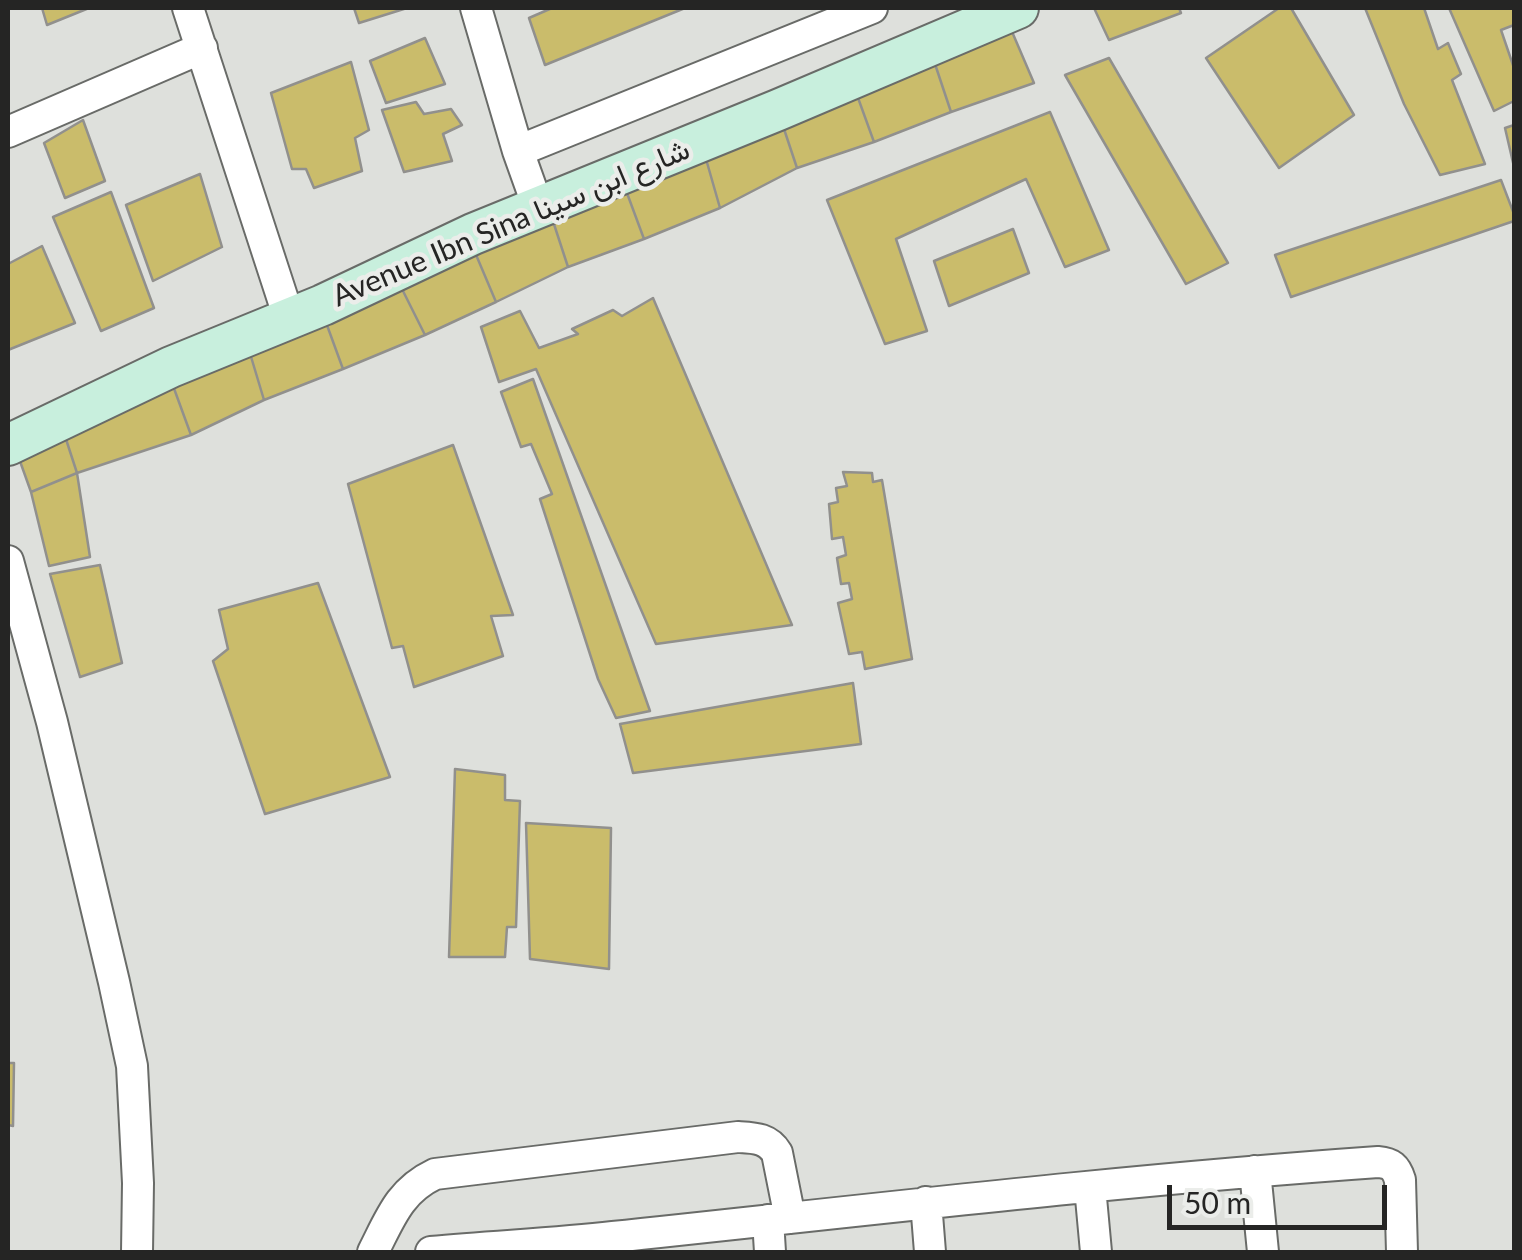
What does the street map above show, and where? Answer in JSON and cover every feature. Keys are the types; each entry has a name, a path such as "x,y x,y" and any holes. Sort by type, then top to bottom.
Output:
{"street":[{"path":"188,8 289,318"},
{"path":"476,8 538,207"},
{"path":"518,151 872,8"},
{"name":"Avenue Ibn Sina شارع ابن سينا","path":"8,445 171,367 398,271 472,234 1018,8"},
{"path":"8,132 202,48"},
{"path":"8,561 52,722 132,1066 137,1252"},
{"path":"372,1252 397,1204 418,1182 435,1174 738,1137 761,1139 772,1144 777,1153 779,1219 770,1252"},
{"path":"431,1252 608,1245 926,1202 1256,1171 1388,1163 1396,1169 1400,1180 1402,1252"},
{"path":"1256,1171 1263,1252"},
{"path":"1090,1187 1096,1252"},
{"path":"926,1202 930,1252"}],"building":[{"path":"42,8 89,8 47,25"},
{"path":"354,8 407,8 359,23"},
{"path":"552,8 685,8 545,65 529,18"},
{"path":"1094,8 1179,8 1181,13 1109,40"},
{"path":"1279,8 1291,8 1354,115 1279,168 1206,58"},
{"path":"1365,8 1424,8 1438,49 1448,43 1461,74 1452,80 1485,164 1440,175 1404,104"},
{"path":"1449,8 1514,8 1514,25 1501,30 1514,68 1514,101 1494,111"},
{"path":"1007,20 1034,83 951,112 931,52"},
{"path":"425,38 445,84 386,103 370,61"},
{"path":"931,52 951,112 874,142 853,84"},
{"path":"1109,58 1228,263 1186,284 1065,75"},
{"path":"351,62 369,130 355,138 362,171 314,188 306,169 292,169 271,93"},
{"path":"853,84 874,142 797,168 779,114"},
{"path":"416,102 424,114 451,109 462,125 443,134 452,161 404,172 382,110"},
{"path":"1050,112 1109,250 1065,267 1026,179 896,239 927,331 885,344 827,200"},
{"path":"779,114 797,168 720,208 704,152"},
{"path":"83,120 105,181 65,198 44,143"},
{"path":"1514,125 1514,167 1505,128"},
{"path":"704,152 720,208 644,239 624,185"},
{"path":"200,174 222,247 153,281 126,205"},
{"path":"1501,180 1514,221 1291,297 1275,255"},
{"path":"624,185 644,239 568,267 551,215"},
{"path":"111,192 154,308 101,331 53,217"},
{"path":"551,215 568,267 496,302 474,250"},
{"path":"1013,229 1029,273 949,306 934,261"},
{"path":"42,246 75,323 8,350 8,264"},
{"path":"474,250 496,302 425,335 399,283"},
{"path":"399,283 425,335 343,369 324,317"},
{"path":"653,298 792,625 656,644 536,369 499,382 481,327 520,311 539,348 578,334 572,329 613,310 622,316"},
{"path":"324,317 343,369 264,400 249,350"},
{"path":"249,350 264,400 191,435 172,383"},
{"path":"533,379 650,711 616,718 598,679 540,499 552,494 531,444 521,447 501,392"},
{"path":"172,383 191,435 77,473 63,430"},
{"path":"63,430 77,473 31,492 16,450"},
{"path":"453,445 513,615 491,616 503,656 414,687 403,646 392,648 348,484"},
{"path":"843,472 872,473 873,482 882,480 912,659 865,669 862,652 849,654 838,603 852,599 849,583 841,584 837,558 846,555 843,537 832,539 829,504 838,502 836,488 847,486"},
{"path":"77,473 90,557 49,566 31,492"},
{"path":"100,565 122,663 80,677 50,574"},
{"path":"318,583 390,777 265,814 213,661 228,649 219,610"},
{"path":"853,683 861,744 633,773 620,724"},
{"path":"455,769 505,775 505,800 520,801 516,927 507,927 505,957 449,957"},
{"path":"526,823 611,828 609,969 530,959"},
{"path":"8,1063 14,1063 13,1126 8,1125"}]}
